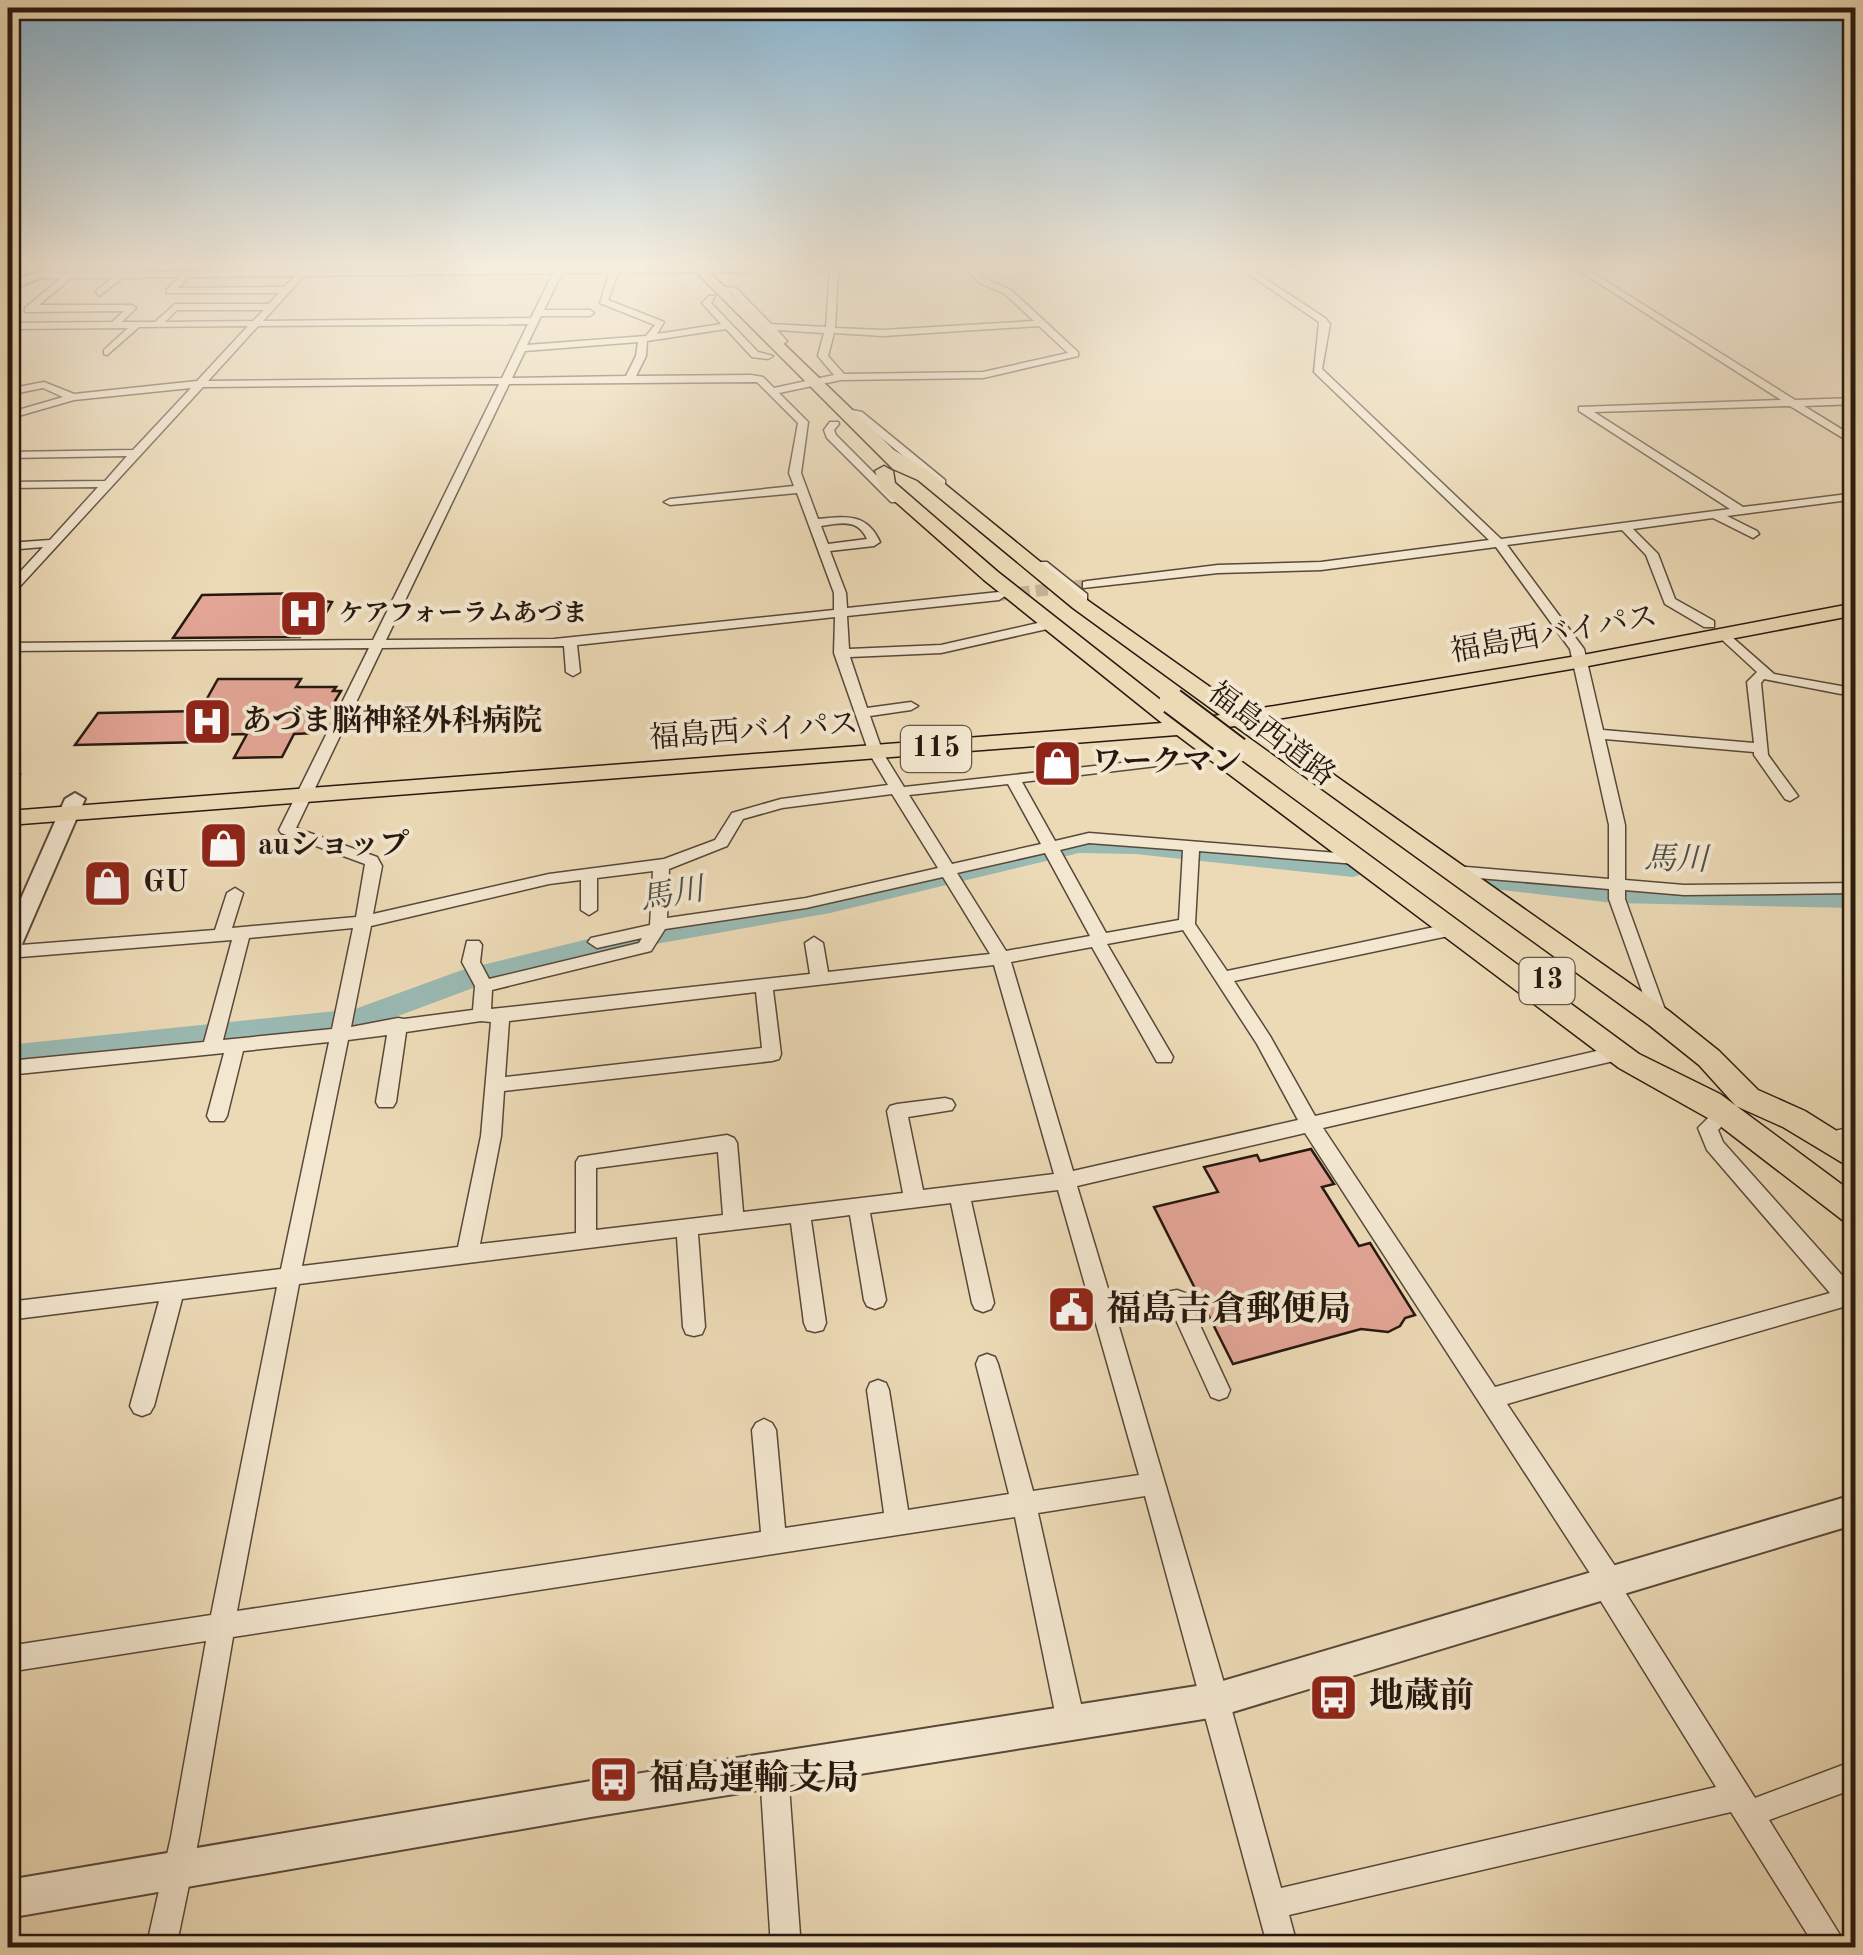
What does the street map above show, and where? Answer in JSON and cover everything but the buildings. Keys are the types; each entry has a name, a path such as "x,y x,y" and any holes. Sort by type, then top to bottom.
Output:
{"highway":[{"name":"福島西道路","path":"785,359 955,535 1177,710 1735,1106 1856,1176"},
{"path":"1735,1106 1709,1058 1659,1018 1235,714 924,476 886,462 887,485 1022,601 1237,750 1356,859 1618,1053 1735,1106 1842,1136 1856,1158"},
{"name":"福島西バイパス","path":"8,804 71,806 873,747 1177,710 1235,714 1580,655 1716,629 1856,596"},
{"name":"福島西バイパス","path":"1716,629 1856,609"},
{"name":"福島西バイパス","path":"8,818 71,806"},
{"name":"福島西道路","path":"1735,1106 1856,1213"}],"street":[{"path":"8,592 223,359"},
{"path":"162,1948 180,1869 221,1624 288,1278 374,866 371,861 287,830 515,359"},
{"path":"630,379 639,359"},
{"path":"826,359 841,378"},
{"path":"772,391 916,370 983,375 1052,359"},
{"path":"1318,359 1316,370 1498,543 1580,655 1617,825 1616,891 1659,1018"},
{"path":"1725,359 1856,444"},
{"path":"8,416 74,397 200,384 751,378 760,379 805,428 795,473 842,612 842,652 861,713 873,747 897,791 1001,958 1284,1948"},
{"path":"8,392 44,386 74,397"},
{"path":"1740,510 1583,409 1856,401"},
{"path":"947,538 932,532 831,436 828,430 838,418 858,414 1083,595 1228,580 1234,576 1233,568 1296,568 1856,496"},
{"path":"8,455 136,453"},
{"path":"68,465 78,454"},
{"path":"8,485 107,484"},
{"path":"670,502 801,489"},
{"path":"1714,514 1752,534"},
{"path":"814,523 861,521 874,542 823,548"},
{"path":"1623,525 1652,554 1669,601 1716,629 1750,656 1762,673 1840,690"},
{"path":"8,546 53,543"},
{"path":"8,647 570,642 1000,596"},
{"path":"863,610 878,618 998,608 1022,601"},
{"path":"842,652 941,649 1051,624"},
{"path":"570,642 573,672"},
{"path":"1762,673 1754,682 1761,755 1790,796"},
{"path":"861,713 911,706"},
{"path":"1597,734 1762,748"},
{"path":"71,806 8,951 363,922 548,879 662,865 721,842 737,816 781,804 1237,750"},
{"path":"8,774 13,774 8,784"},
{"path":"1012,779 1164,1057"},
{"path":"597,942 948,874 1108,838 1191,849 1356,859"},
{"path":"1191,849 1187,924 1264,1042 1311,1126 1492,1398 1833,1948"},
{"path":"479,980 645,947 655,931 662,865"},
{"path":"1454,871 1616,891 1856,888"},
{"path":"589,874 589,910"},
{"path":"222,935 235,893"},
{"path":"8,1068 214,1039 234,1045 341,1025 490,1015 1001,958 1187,924"},
{"path":"1222,978 1453,930"},
{"path":"214,1039 242,933"},
{"path":"814,943 820,978"},
{"path":"467,1255 490,1136 495,1085 490,1015 473,946"},
{"path":"495,1085 772,1054 764,985"},
{"path":"386,1102 398,1024"},
{"path":"217,1116 234,1045"},
{"path":"8,1311 1064,1181 1618,1053"},
{"path":"915,1200 897,1111 946,1105"},
{"path":"1492,1398 1851,1302 1714,1145 1708,1128 1735,1106"},
{"path":"586,1241 586,1162 727,1143 734,1222"},
{"path":"959,1194 983,1302"},
{"path":"859,1207 875,1300"},
{"path":"800,1214 815,1323"},
{"path":"688,1228 694,1328"},
{"path":"142,1406 173,1291"},
{"path":"1104,1314 1176,1299 1218,1390"},
{"path":"987,1364 1024,1504 1071,1722"},
{"path":"878,1390 898,1523"},
{"path":"764,1430 774,1542"},
{"path":"8,1659 1152,1484"},
{"path":"8,1899 591,1799 1216,1700 1856,1509"},
{"path":"774,1772 786,1948"},
{"path":"1271,1905 1744,1805 1856,1774"}],"waterway":[{"name":"馬川","path":"8,1056 358,1020 473,977 633,938 830,904 1079,845 1135,846 1353,868"},
{"name":"馬川","path":"1495,882 1614,894 1856,899"}],"tunnel":[{"path":"1000,595 1087,585"}],"place":[{"name":"ケアフォーラムあづま","path":"304,614"},
{"name":"あづま脳神経外科病院","path":"207,722"},
{"name":"ワークマン","path":"1057,763"},
{"name":"auショップ","path":"223,846"},
{"name":"GU","path":"108,883"},
{"name":"福島吉倉郵便局","path":"1071,1310"},
{"name":"地蔵前","path":"1334,1697"},
{"name":"福島運輸支局","path":"614,1779"}]}
